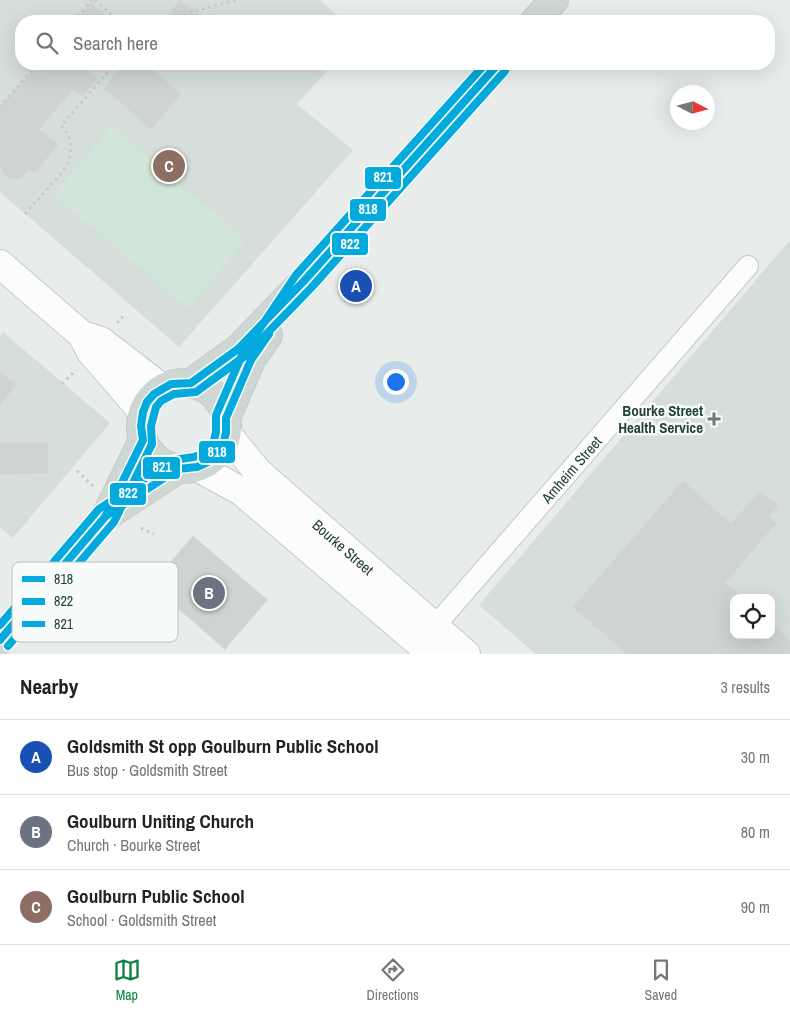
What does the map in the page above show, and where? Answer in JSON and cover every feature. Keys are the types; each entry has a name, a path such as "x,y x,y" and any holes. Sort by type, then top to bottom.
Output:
{"main road":[{"path":"540,15 554,0"},
{"path":"191,383 238,349 304,282 493,70"},
{"path":"0,264 82,335 91,352 143,412"},
{"path":"105,517 187,468 208,462 216,454 223,444 226,426 250,360 304,282"},
{"path":"82,335 101,341 162,388"},
{"path":"187,468 166,465 148,451 140,426 147,402 162,388 181,382 191,383 210,392 218,399 226,426"},
{"name":"Bourke Street","path":"226,426 258,472 466,654"},
{"path":"67,562 105,517 143,440"},
{"name":"Bourke Street","path":"187,468 241,491 432,654"},
{"path":"0,640 12,626"}],"street":[{"name":"Arnheim Street","path":"434,626 748,266"}],"path":[{"path":"80,15 94,0 112,15"},
{"path":"180,15 236,0"},
{"path":"0,107 32,70"},
{"path":"25,214 68,162 71,145 68,132 61,126 109,70"},
{"path":"62,384 76,370"},
{"path":"78,470 96,488"},
{"path":"141,528 154,534"}],"shaded area":[{"path":"0,0 320,0 337,15 15,15 15,70 328,70 297,104 353,150 179,347 0,192"},
{"name":"Bourke Street Health Service","path":"790,240 790,654 536,654 479,605"},
{"path":"3,332 110,423 13,538 0,527 0,336"}],"green space":[{"path":"112,126 246,240 188,308 54,195"}],"building":[{"path":"180,0 201,15 169,15"},
{"path":"91,3 104,15 80,15"},
{"path":"33,70 89,70 97,79 82,97 73,89 39,129 58,145 34,173 29,169 20,179 10,179 3,173 0,163 0,153 2,151 0,150 0,107"},
{"path":"119,70 153,70 181,94 151,129 104,88"},
{"path":"0,372 16,385 0,405"},
{"path":"47,442 48,473 0,474 0,443"},
{"path":"683,481 731,524 760,491 778,506 769,517 776,523 725,583 737,594 730,594 730,639 775,639 775,627 790,640 790,654 627,654 573,607"},
{"path":"193,536 267,600 225,649 178,608 178,562 171,562"}],"transit line":[{"name":"821","path":"54,562 99,509 173,460 194,457 202,454 208,448 214,440 216,432 216,415 242,355 296,275 480,70"},
{"name":"818","path":"67,562 105,517 143,440 141,426 147,402 154,394 171,384 191,383 238,349 304,281 493,70"},
{"name":"822","path":"80,562 114,522 152,444 151,426 156,407 161,401 174,394 196,392 245,356 311,288 505,71"},
{"name":"818","path":"106,516 178,469 197,467 208,462 216,454 223,444 226,433 226,418 251,360 269,334"},
{"name":"821","path":"0,625 12,611"},
{"name":"818","path":"0,640 12,626"},
{"name":"822","path":"8,646 12,641"}],"place":[{"name":"Goulburn Public School","path":"169,166"},
{"name":"Goldsmith St opp Goulburn Public School","path":"356,286"},
{"name":"Bourke Street Health Service","path":"714,419"},
{"name":"Goulburn Uniting Church","path":"209,593"}]}
